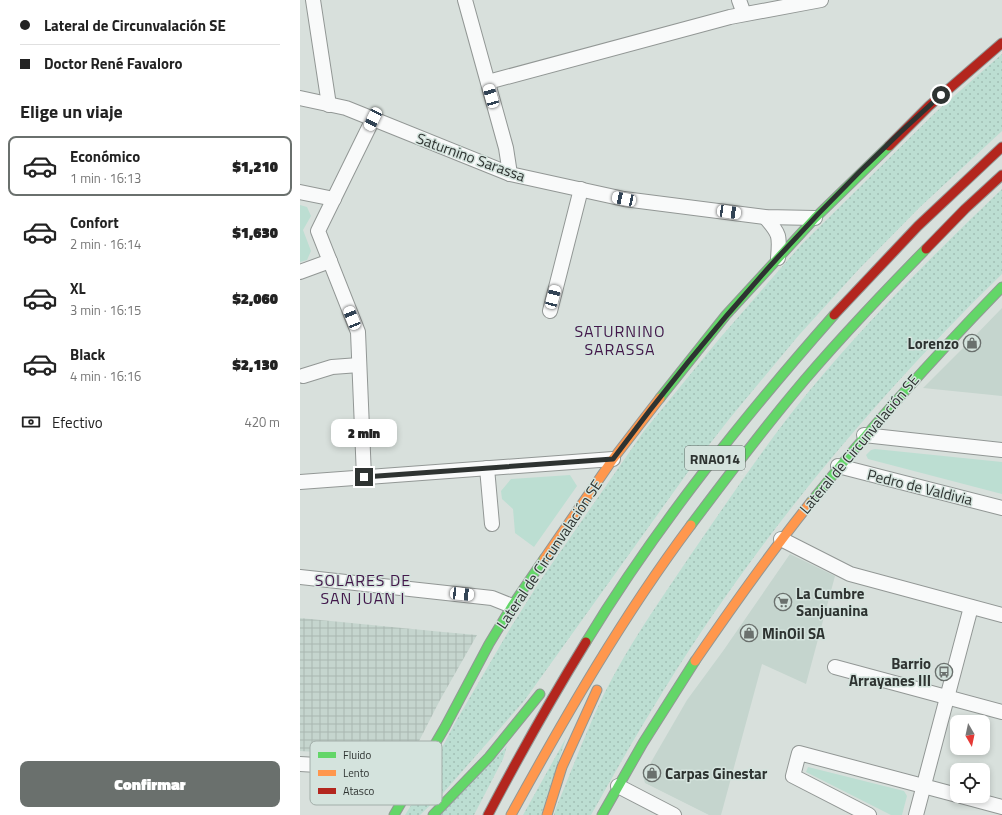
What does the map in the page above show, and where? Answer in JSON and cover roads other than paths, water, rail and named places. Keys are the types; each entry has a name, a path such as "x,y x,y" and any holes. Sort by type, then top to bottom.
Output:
{"main road":[{"name":"Lateral de Circunvalación SE","path":"436,741 489,644 544,557 613,459 670,384 726,315 815,218 912,122 964,74 1002,43"},
{"name":"RNA014","path":"488,815 539,719 615,596 672,515 741,424 840,307 892,252 965,180 1002,147"},
{"name":"RNA014","path":"511,815 538,765 587,682 634,607 690,527 787,401 838,341 937,236 1002,175"},
{"name":"Lateral de Circunvalación SE","path":"602,815 618,786 706,644 781,539 864,435 925,366 1002,287"},
{"path":"627,634 690,527"},
{"path":"555,675 615,596"},
{"path":"547,815 562,767 601,681"},
{"path":"433,815 463,786 500,746 546,687"},
{"name":"Lateral de Circunvalación SE","path":"394,815 400,805"}],"street":[{"path":"313,0 329,105"},
{"path":"465,0 506,148 510,174"},
{"path":"739,0 744,14"},
{"path":"488,82 730,17 821,0"},
{"name":"Saturnino Sarassa","path":"300,98 346,108 510,174 624,199 765,217 815,218"},
{"path":"364,477 358,332 318,231 373,119"},
{"path":"550,310 581,190"},
{"path":"300,192 334,199"},
{"path":"765,217 775,228 779,236 778,258"},
{"path":"300,272 330,261"},
{"path":"303,376 332,367 359,365"},
{"path":"864,435 1002,450"},
{"path":"300,482 613,459"},
{"name":"Pedro de Valdivia","path":"838,466 1002,508"},
{"path":"487,468 492,524"},
{"path":"781,539 850,574 1002,615"},
{"path":"300,577 492,598 512,606"},
{"path":"916,815 971,607"},
{"path":"835,666 1002,712"},
{"path":"869,815 793,776 799,753 950,793"},
{"path":"300,764 310,765"},
{"path":"618,786 674,815"},
{"path":"987,803 1002,807"}],"place":[{"name":"Lorenzo","path":"972,343"},
{"name":"La Cumbre Sanjuanina","path":"783,602"},
{"name":"MinOil SA","path":"749,633"},
{"name":"Barrio Arrayanes III","path":"944,672"},
{"name":"Carpas Ginestar","path":"652,773"}],"district":[{"name":"SATURNINO SARASSA","path":"620,340"},
{"name":"SOLARES DE SAN JUAN I","path":"363,589"}]}
